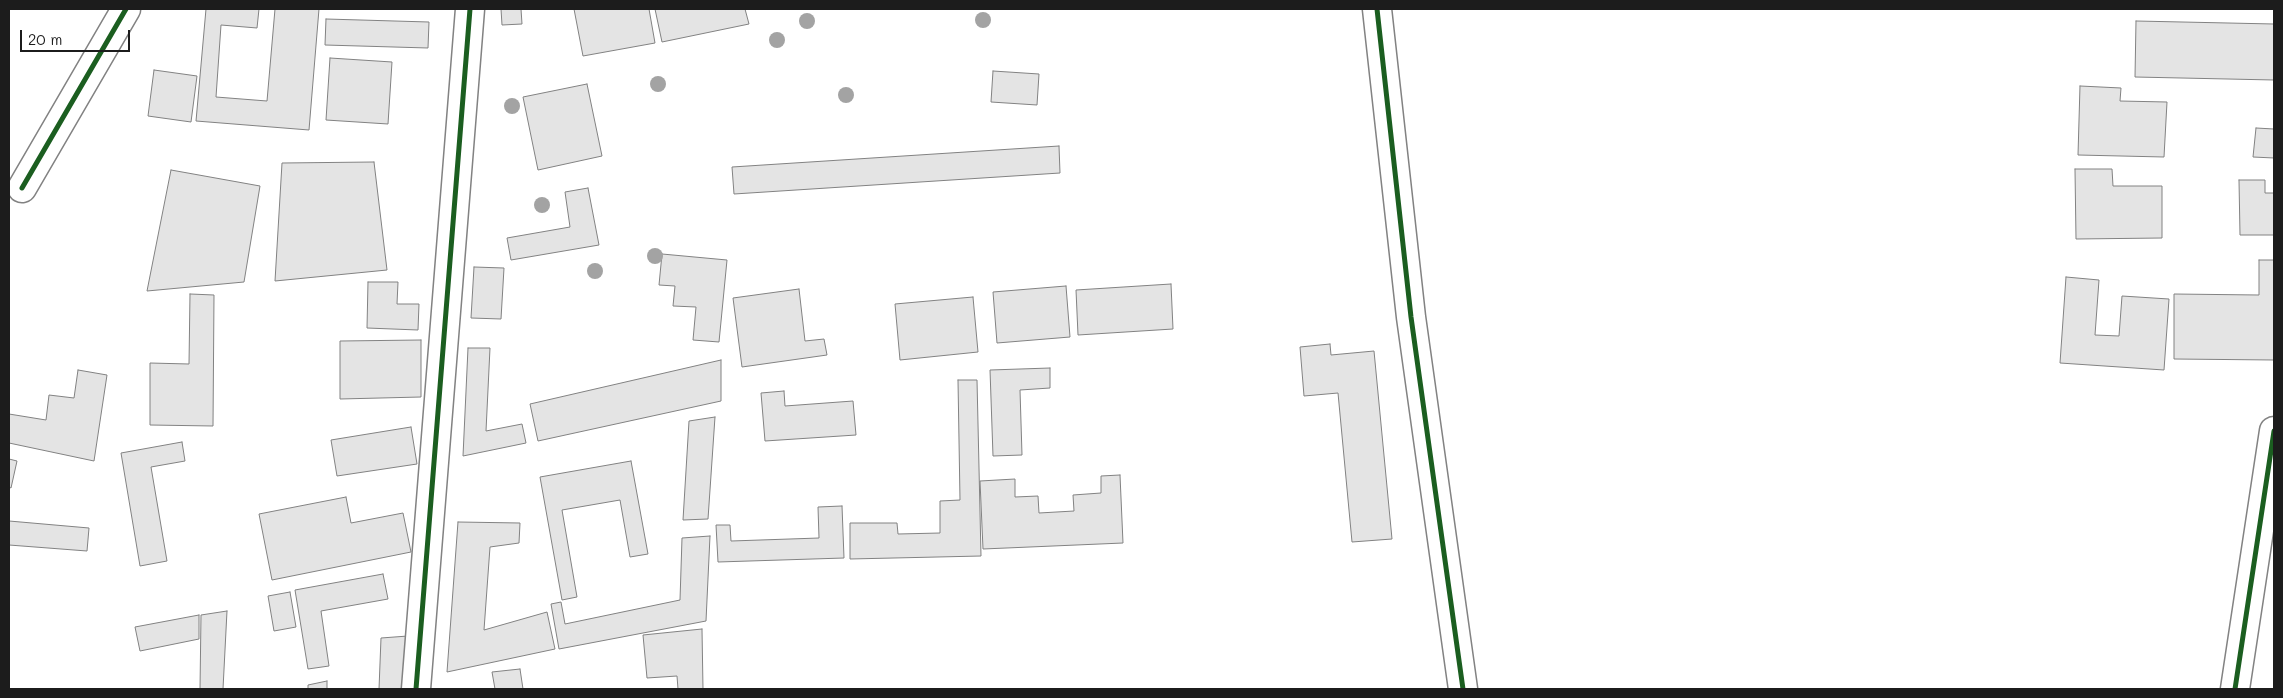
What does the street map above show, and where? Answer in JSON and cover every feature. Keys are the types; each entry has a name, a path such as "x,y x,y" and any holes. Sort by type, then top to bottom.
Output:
{"street":[{"path":"22,188 126,9"},
{"path":"416,689 470,9"},
{"path":"1377,9 1411,317 1463,689"},
{"path":"2236,689 2274,431"}],"building":[{"path":"206,9 259,9 257,28 221,25 216,97 267,101 275,9 319,9 309,130 196,121"},
{"path":"501,9 521,9 522,24 502,25"},
{"path":"574,9 649,9 655,43 583,56"},
{"path":"655,9 745,9 749,24 662,42"},
{"path":"326,19 429,22 428,48 325,45"},
{"path":"2136,21 2274,24 2274,80 2135,77"},
{"path":"330,58 392,62 388,124 326,120"},
{"path":"154,70 197,76 191,122 148,116"},
{"path":"993,71 1039,74 1037,105 991,102"},
{"path":"587,84 602,156 538,170 523,97"},
{"path":"2080,86 2121,88 2120,101 2167,102 2164,157 2078,155"},
{"path":"2256,128 2274,129 2274,158 2253,157"},
{"path":"1059,146 1060,173 734,194 732,167"},
{"path":"374,162 387,270 275,281 282,163"},
{"path":"2075,169 2112,169 2113,186 2162,186 2162,238 2076,239"},
{"path":"171,170 260,186 244,282 147,291"},
{"path":"2239,180 2265,180 2265,193 2274,193 2274,235 2240,235"},
{"path":"588,188 599,245 511,260 507,238 570,227 565,192"},
{"path":"662,254 727,260 719,342 693,340 696,307 673,306 675,286 659,285"},
{"path":"2259,260 2274,260 2274,360 2174,359 2174,294 2259,295"},
{"path":"474,267 504,268 501,319 471,318"},
{"path":"2066,277 2099,280 2095,335 2119,336 2122,296 2169,299 2164,370 2060,363"},
{"path":"368,282 398,282 397,304 419,304 418,330 367,328"},
{"path":"1171,284 1173,329 1078,335 1076,290"},
{"path":"1066,286 1070,337 997,343 993,292"},
{"path":"799,289 805,341 824,339 827,355 742,367 733,298"},
{"path":"190,294 214,295 213,426 150,425 150,363 189,364"},
{"path":"973,297 978,352 900,360 895,304"},
{"path":"421,340 421,397 340,399 340,341"},
{"path":"1330,344 1331,355 1374,351 1392,539 1352,542 1338,393 1304,396 1300,347"},
{"path":"468,348 490,348 486,431 522,424 526,443 463,456"},
{"path":"721,360 721,401 538,441 530,404"},
{"path":"1050,368 1050,388 1020,390 1022,455 993,456 990,370"},
{"path":"78,370 107,375 94,461 9,443 9,414 46,420 49,395 74,398"},
{"path":"958,380 977,380 981,556 850,559 850,523 897,523 898,534 940,533 940,501 960,500"},
{"path":"784,391 785,406 853,401 856,435 765,441 761,393"},
{"path":"715,417 708,519 683,520 689,421"},
{"path":"411,427 417,464 337,476 331,440"},
{"path":"182,442 185,461 151,467 167,561 140,566 121,453"},
{"path":"9,459 17,461 11,488 9,487"},
{"path":"631,461 648,554 630,557 620,500 562,510 577,597 562,600 540,477"},
{"path":"1120,475 1123,543 983,549 980,481 1015,479 1015,497 1038,496 1039,513 1074,511 1073,495 1101,493 1101,476"},
{"path":"346,497 351,523 403,513 411,552 272,580 259,514"},
{"path":"842,506 844,558 718,562 716,525 730,525 731,541 819,538 818,507"},
{"path":"9,521 89,528 87,551 9,545"},
{"path":"458,522 520,523 519,543 490,547 484,630 547,612 555,649 447,672"},
{"path":"710,536 706,621 559,649 551,604 561,602 565,624 680,600 682,538"},
{"path":"383,574 388,599 321,611 329,666 308,669 295,590"},
{"path":"290,592 296,627 274,631 268,596"},
{"path":"227,611 223,689 200,689 201,615"},
{"path":"199,615 199,639 140,651 135,627"},
{"path":"702,629 703,689 678,689 677,676 647,678 643,635"},
{"path":"408,636 407,689 379,689 381,638"},
{"path":"520,669 523,689 495,689 492,672"},
{"path":"327,681 327,689 308,689 308,685"}],"cycle path":[{"path":"22,188 126,9"},
{"path":"416,689 470,9"},
{"path":"1377,9 1411,317 1463,689"},
{"path":"2235,689 2274,431"}]}
